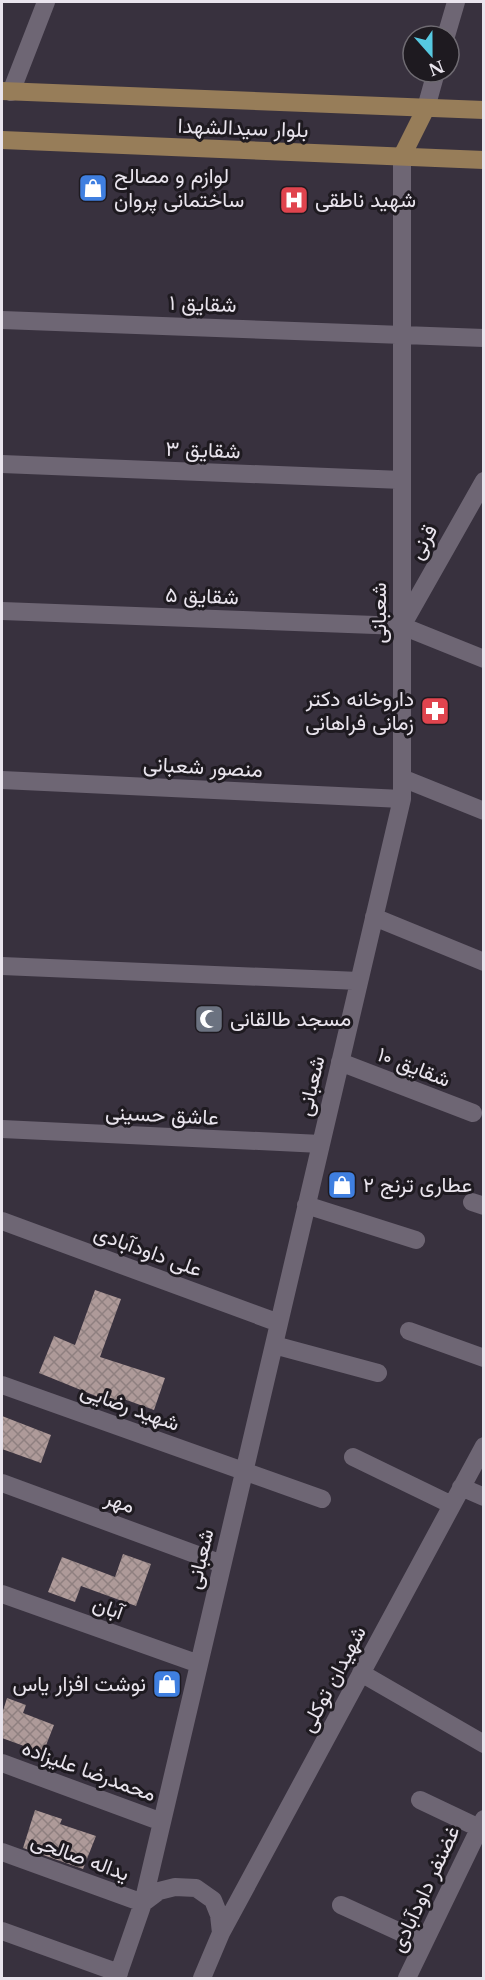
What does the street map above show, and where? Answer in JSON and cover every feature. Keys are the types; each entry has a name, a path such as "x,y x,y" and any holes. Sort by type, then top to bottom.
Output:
{"main road":[{"name":"بلوار سیدالشهدا","path":"6,91 483,110"},
{"path":"402,156 426,108"},
{"name":"بلوار سیدالشهدا","path":"2,140 483,160"}],"street":[{"path":"6,91 46,2"},
{"path":"450,24 456,2"},
{"path":"426,108 433,84"},
{"name":"شعبانی","path":"118,1976 143,1903 402,799 402,156"},
{"name":"شقایق ۱","path":"2,320 483,338"},
{"name":"شقایق ۳","path":"2,464 402,480"},
{"name":"قرنی","path":"402,626 477,504 483,481"},
{"name":"شقایق ۵","path":"2,611 402,626"},
{"path":"402,626 483,659"},
{"path":"402,777 483,811"},
{"name":"منصور شعبانی","path":"2,780 402,799"},
{"path":"374,917 483,962"},
{"path":"2,966 359,981"},
{"name":"شقایق ۱۰","path":"340,1062 472,1113"},
{"name":"عاشق حسینی","path":"2,1129 321,1144"},
{"path":"306,1205 416,1240"},
{"name":"علی داودآبادی","path":"2,1221 279,1323"},
{"path":"409,1331 483,1358"},
{"path":"274,1345 378,1373"},
{"name":"شهید رضایی","path":"2,1384 322,1500"},
{"name":"شهیدان توکلی","path":"203,1978 221,1933 483,1446"},
{"path":"352,1458 452,1505"},
{"name":"مهر","path":"2,1483 222,1564"},
{"path":"461,1487 483,1497"},
{"name":"آبان","path":"2,1594 199,1664"},
{"path":"361,1673 483,1744"},
{"name":"محمدرضا علیزاده","path":"2,1763 162,1822"},
{"path":"420,1800 481,1824"},
{"name":"غضنفر داودآبادی","path":"407,1978 481,1824"},
{"name":"یداله صالحی","path":"2,1852 143,1903"},
{"path":"143,1903 159,1891 175,1887 196,1888 213,1900 219,1916 221,1933"},
{"path":"341,1905 424,1943"},
{"path":"2,1931 118,1976"}],"building":[{"path":"95,1290 121,1299 100,1357 165,1378 154,1410 121,1398 118,1405 39,1373 54,1336 75,1345"},
{"path":"2,1416 51,1435 41,1463 2,1449"},
{"path":"123,1554 151,1564 136,1606 81,1586 75,1602 48,1592 62,1557 115,1577"},
{"path":"7,1698 26,1705 23,1713 54,1725 43,1753 2,1738 2,1714"},
{"path":"35,1810 62,1819 60,1824 96,1836 83,1869 23,1848"}],"place":[{"name":"لوازم و مصالح ساختمانی پروان","path":"93,188"},
{"name":"شهید ناطقی","path":"294,200"},
{"name":"داروخانه دکتر زمانی فراهانی","path":"435,711"},
{"name":"مسجد طالقانی","path":"209,1019"},
{"name":"عطاری ترنج ۲","path":"342,1185"},
{"name":"نوشت افزار یاس","path":"167,1684"}]}
